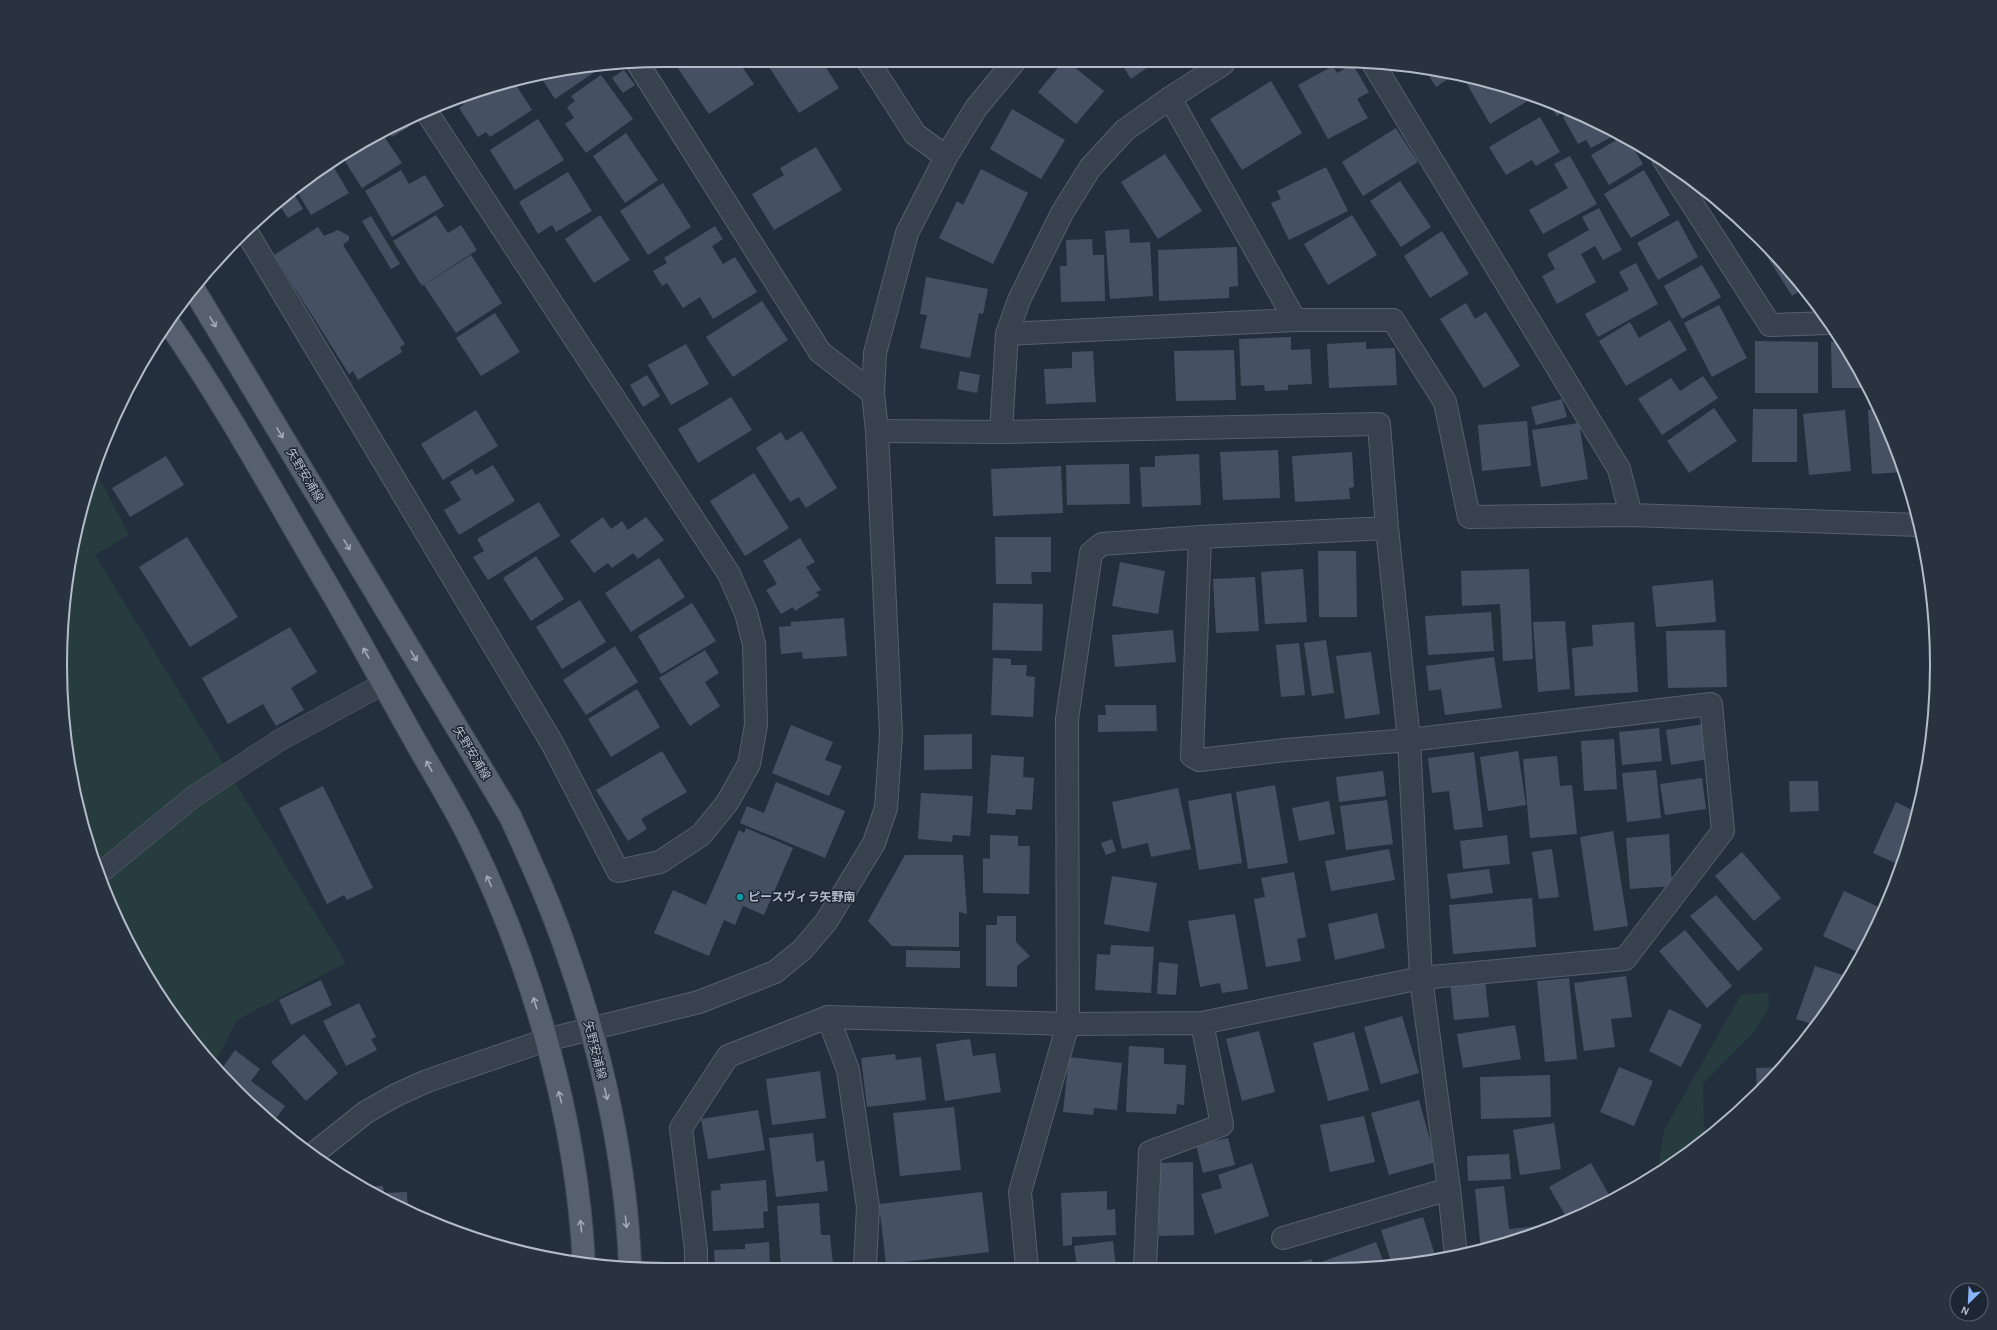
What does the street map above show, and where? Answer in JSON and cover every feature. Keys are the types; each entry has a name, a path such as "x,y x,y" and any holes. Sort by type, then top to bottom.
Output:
{"main road":[{"name":"矢野安浦線","path":"197,294 510,816 541,885 568,956 591,1029 608,1102 621,1177 630,1262"},
{"path":"172,328 204,375 383,684 469,837 525,971 546,1040 563,1111 576,1183 583,1257"}],"street":[{"path":"872,67 915,134 946,157"},
{"path":"317,1151 366,1112 396,1095 428,1081 546,1040 699,1002 775,972 802,950 826,922 874,843 886,808 891,734 877,431 873,393 875,353 907,233 946,157 976,108 1010,67"},
{"path":"1001,432 1007,334 1019,300 1062,213 1090,168 1125,130 1170,98 1218,67"},
{"path":"641,68 820,352 873,393"},
{"path":"1376,69 1618,469 1631,515"},
{"path":"1170,98 1295,320"},
{"path":"249,236 552,743 618,871 660,862 695,839 701,835 727,803 749,764 756,725 754,644 746,613 729,574 429,116"},
{"path":"1674,175 1770,325 1822,323"},
{"path":"1007,334 1295,320 1393,320 1445,402 1469,517 1631,515 1914,525"},
{"path":"877,431 1001,432 1379,424 1387,528 1409,740 1421,978 1449,1189 1456,1250"},
{"path":"1027,1263 1020,1192 1068,1024 1067,719 1091,553 1102,544 1200,537 1387,528"},
{"path":"696,1263 696,1250 680,1128 728,1056 828,1017 1068,1024 1202,1024 1421,978 1625,959 1723,830 1711,704 1409,740 1199,760 1192,756 1200,537"},
{"path":"828,1017 848,1070 868,1207 865,1263"},
{"path":"1145,1263 1150,1152 1222,1125 1202,1024"},
{"path":"1283,1238 1449,1189"}],"lane":[{"path":"104,869 193,797 280,740 383,684"}],"green space":[{"path":"98,476 129,535 95,555 346,963 237,1020 216,1060 191,1029 147,964 113,894 87,820 78,782 68,704 68,626 78,548 87,510"},
{"path":"1768,992 1769,1007 1754,1032 1703,1084 1704,1125 1707,1130 1659,1165 1664,1130 1741,995"}],"building":[{"path":"677,67 742,67 754,84 709,114"},
{"path":"769,67 826,67 839,88 799,113"},
{"path":"1059,67 1074,67 1104,91 1076,124 1038,92"},
{"path":"1124,67 1148,67 1131,79"},
{"path":"1331,67 1334,67 1337,73 1347,67 1355,68 1369,92 1357,99 1368,118 1328,139 1298,85"},
{"path":"624,70 635,85 623,93 612,78"},
{"path":"596,71 555,99 542,79"},
{"path":"601,75 633,119 586,153 565,124 574,118 567,107 575,101 571,96"},
{"path":"1428,75 1449,78 1436,87"},
{"path":"1271,81 1302,133 1242,170 1210,119"},
{"path":"1469,83 1487,87 1528,101 1490,124 1467,84"},
{"path":"516,86 532,110 490,137 486,132 478,137 459,108 464,104 463,103 473,99"},
{"path":"1012,109 1065,140 1041,179 990,149"},
{"path":"1553,110 1561,113 1557,116"},
{"path":"1566,115 1612,137 1591,148 1586,140 1578,144 1563,117"},
{"path":"1540,117 1560,152 1536,166 1532,160 1506,175 1489,147"},
{"path":"538,119 564,160 515,190 490,150"},
{"path":"408,126 409,127 392,137 390,135"},
{"path":"1396,128 1418,162 1363,196 1342,162"},
{"path":"626,133 658,180 625,203 593,156"},
{"path":"385,137 402,163 362,188 345,161"},
{"path":"1617,140 1634,149 1643,164 1609,185 1591,155"},
{"path":"816,147 842,190 774,230 752,194 784,175 780,168"},
{"path":"1165,154 1202,211 1158,239 1121,182"},
{"path":"1570,156 1597,204 1543,234 1529,210 1568,188 1554,164"},
{"path":"334,167 349,193 311,215 298,193"},
{"path":"1326,167 1348,211 1289,240 1271,203 1281,199 1277,191"},
{"path":"981,169 1028,193 993,264 939,238 957,201 963,205"},
{"path":"401,170 409,184 425,175 444,206 392,237 365,191"},
{"path":"1644,170 1670,215 1631,238 1604,194"},
{"path":"568,172 592,211 556,232 552,225 538,234 519,202"},
{"path":"1400,181 1431,227 1401,247 1370,201"},
{"path":"663,183 691,227 648,255 620,211"},
{"path":"295,196 303,209 288,218 281,207"},
{"path":"1599,208 1622,250 1603,260 1595,246 1581,254 1596,282 1557,304 1542,276 1555,269 1547,254 1589,230 1582,217"},
{"path":"436,215 448,233 461,225 477,250 422,286 393,241"},
{"path":"600,215 630,260 594,283 565,239"},
{"path":"1352,215 1377,255 1328,285 1304,244"},
{"path":"371,216 400,264 391,269 362,221"},
{"path":"1678,220 1698,257 1658,280 1637,243"},
{"path":"715,226 723,239 712,246 723,264 735,257 757,292 713,319 700,297 683,308 667,283 662,286 653,271 667,263 664,258"},
{"path":"318,227 324,236 338,230 349,236 349,240 343,245 405,344 400,347 402,352 358,380 353,371 349,374 274,255"},
{"path":"1129,229 1130,243 1150,242 1153,296 1110,299 1105,231"},
{"path":"1442,231 1469,274 1430,298 1404,256"},
{"path":"1092,239 1093,255 1104,255 1105,301 1061,302 1060,266 1067,266 1066,240"},
{"path":"1237,247 1238,286 1229,287 1229,298 1159,301 1158,250"},
{"path":"1765,253 1782,271 1799,292 1792,296"},
{"path":"471,255 502,303 456,333 424,285"},
{"path":"1636,263 1658,304 1598,337 1585,314 1629,290 1619,272"},
{"path":"1702,265 1721,297 1682,319 1664,286"},
{"path":"926,277 988,289 983,314 979,313 970,358 920,348 927,315 920,314"},
{"path":"762,301 788,340 733,377 706,337"},
{"path":"1466,303 1475,319 1486,312 1520,366 1484,388 1440,319"},
{"path":"1719,305 1747,358 1712,377 1684,323"},
{"path":"495,313 520,352 481,376 456,338"},
{"path":"1670,320 1687,350 1626,386 1599,341 1630,322 1639,338"},
{"path":"1291,337 1291,350 1310,349 1312,384 1288,385 1288,390 1265,391 1264,385 1241,386 1239,339"},
{"path":"1755,341 1818,342 1818,393 1755,393"},
{"path":"1366,342 1366,349 1395,348 1397,385 1329,388 1327,344"},
{"path":"1831,342 1835,342 1850,366 1861,388 1832,388"},
{"path":"686,344 709,384 671,405 648,365"},
{"path":"1234,350 1236,400 1176,401 1174,351"},
{"path":"1093,351 1096,402 1046,404 1044,369 1072,368 1072,352"},
{"path":"960,371 980,375 977,393 957,389"},
{"path":"647,375 660,396 643,407 630,385"},
{"path":"1703,376 1718,398 1662,435 1638,399 1671,378 1680,391"},
{"path":"731,397 752,430 698,463 678,429"},
{"path":"1562,399 1567,417 1536,425 1531,407"},
{"path":"1714,408 1737,441 1689,473 1667,441"},
{"path":"1753,409 1797,409 1797,462 1752,462"},
{"path":"476,410 498,446 443,480 421,444"},
{"path":"1845,410 1851,471 1809,475 1803,414"},
{"path":"1868,410 1872,410 1898,472 1872,474"},
{"path":"1527,421 1531,466 1482,471 1478,425"},
{"path":"1579,423 1588,479 1541,487 1532,430"},
{"path":"802,431 837,488 806,508 799,497 790,502 756,448 781,432 786,441"},
{"path":"1278,450 1280,498 1223,500 1220,452"},
{"path":"1352,452 1354,487 1349,488 1350,499 1295,502 1292,456"},
{"path":"1199,454 1201,505 1142,507 1140,467 1155,467 1155,456"},
{"path":"166,456 184,485 130,517 112,488"},
{"path":"1129,464 1130,504 1067,505 1066,465"},
{"path":"493,465 515,501 459,535 444,510 461,500 450,482 472,469 476,475"},
{"path":"1061,466 1063,513 993,516 991,469"},
{"path":"754,473 789,528 745,556 710,501"},
{"path":"539,502 560,536 488,580 473,557 484,551 477,539"},
{"path":"603,517 611,529 622,521 628,530 646,517 664,540 638,559 633,553 612,568 608,563 594,573 570,541"},
{"path":"187,537 238,617 190,647 139,567"},
{"path":"995,537 1051,537 1051,572 1031,572 1032,584 996,584"},
{"path":"800,538 815,562 806,567 821,590 816,592 819,596 795,611 793,607 781,614 766,590 777,584 763,561"},
{"path":"1318,551 1356,551 1357,617 1319,617"},
{"path":"536,556 564,599 531,621 503,578"},
{"path":"659,558 685,597 631,632 605,593"},
{"path":"1120,562 1165,571 1158,614 1112,606"},
{"path":"1303,569 1307,622 1265,624 1261,572"},
{"path":"1529,569 1533,659 1503,661 1500,604 1462,606 1461,571"},
{"path":"1255,577 1259,631 1216,633 1213,579"},
{"path":"1713,580 1716,622 1656,627 1652,586"},
{"path":"580,600 606,642 562,669 536,627"},
{"path":"692,603 716,641 661,674 638,636"},
{"path":"993,603 1043,604 1042,651 992,650"},
{"path":"1491,612 1494,651 1428,655 1425,616"},
{"path":"844,618 847,656 803,659 802,652 781,654 779,627 791,626 791,622"},
{"path":"1565,621 1570,689 1538,692 1533,622"},
{"path":"1634,622 1638,692 1575,696 1572,648 1593,646 1592,625"},
{"path":"290,627 317,672 291,688 304,710 276,726 263,704 228,724 202,678"},
{"path":"1173,630 1176,662 1115,667 1112,635"},
{"path":"1725,630 1727,687 1668,688 1666,631"},
{"path":"1326,640 1334,693 1312,696 1304,643"},
{"path":"1299,643 1305,695 1281,697 1276,645"},
{"path":"615,646 638,682 586,715 563,680"},
{"path":"705,650 719,673 705,682 720,706 690,726 659,678"},
{"path":"1371,652 1380,714 1345,719 1336,656"},
{"path":"1494,657 1502,708 1445,715 1441,689 1429,691 1426,666"},
{"path":"993,658 1011,659 1011,665 1027,665 1026,676 1035,677 1033,717 991,715"},
{"path":"637,689 660,727 611,757 588,719"},
{"path":"1105,705 1156,705 1157,731 1098,732 1098,715 1106,715"},
{"path":"1704,724 1709,759 1671,765 1666,730"},
{"path":"791,725 833,742 825,760 842,766 829,796 772,773"},
{"path":"1659,728 1662,761 1622,765 1619,732"},
{"path":"972,734 972,769 924,770 924,735"},
{"path":"1614,739 1617,789 1584,791 1581,741"},
{"path":"662,751 687,792 641,819 647,829 628,841 596,790"},
{"path":"1518,751 1526,805 1488,811 1480,757"},
{"path":"1474,752 1483,827 1454,830 1449,791 1432,793 1428,758"},
{"path":"991,755 1024,757 1023,777 1034,778 1032,810 1016,809 1015,815 987,813"},
{"path":"1557,756 1560,786 1572,785 1577,834 1530,838 1523,759"},
{"path":"1656,770 1661,818 1627,822 1622,773"},
{"path":"1383,771 1386,796 1339,802 1336,777"},
{"path":"1702,778 1706,809 1665,815 1660,784"},
{"path":"1789,781 1818,781 1819,811 1790,812"},
{"path":"776,782 845,811 825,858 740,823 747,806 764,813"},
{"path":"1275,785 1288,863 1248,869 1236,792"},
{"path":"323,786 373,888 347,900 344,895 327,904 279,808"},
{"path":"1178,788 1191,849 1151,857 1148,843 1122,849 1112,802"},
{"path":"921,793 973,796 970,836 953,835 952,842 918,839"},
{"path":"1231,793 1242,863 1199,870 1188,801"},
{"path":"1387,800 1393,844 1346,850 1340,806"},
{"path":"1329,801 1335,834 1299,841 1292,808"},
{"path":"1896,802 1912,810 1896,863 1873,853"},
{"name":"ピースヴィラ矢野南","path":"746,828 793,848 764,915 743,906 735,925 724,920 709,956 654,933 673,890 706,905 739,830 744,833"},
{"path":"1613,831 1628,926 1594,931 1580,837"},
{"path":"1669,834 1672,886 1630,889 1626,838"},
{"path":"990,835 1018,836 1018,846 1030,846 1029,894 983,893 983,858 990,859"},
{"path":"1507,835 1510,864 1463,869 1460,841"},
{"path":"1112,839 1116,851 1106,855 1101,843"},
{"path":"1389,849 1395,880 1331,891 1325,861"},
{"path":"1552,849 1559,897 1539,899 1532,852"},
{"path":"1742,852 1781,898 1754,921 1715,876"},
{"path":"905,855 963,855 967,914 959,912 959,947 892,946 868,921"},
{"path":"1489,869 1493,893 1451,899 1447,874"},
{"path":"1294,872 1306,937 1297,939 1301,961 1266,967 1254,899 1265,897 1261,878"},
{"path":"1112,876 1157,883 1149,932 1104,924"},
{"path":"1844,891 1878,907 1856,951 1823,936"},
{"path":"1716,895 1763,949 1738,971 1690,916"},
{"path":"1532,898 1536,947 1453,954 1449,905"},
{"path":"1377,913 1385,948 1335,960 1328,924"},
{"path":"1235,914 1248,989 1222,993 1220,983 1200,987 1188,921"},
{"path":"997,916 1016,916 1016,942 1030,956 1017,966 1017,987 986,986 986,925 997,925"},
{"path":"1685,930 1732,986 1707,1008 1659,951"},
{"path":"1111,945 1154,947 1151,993 1095,990 1097,954 1110,955"},
{"path":"906,950 960,951 960,968 906,967"},
{"path":"1159,962 1178,964 1176,995 1157,994"},
{"path":"1815,966 1843,975 1810,1023 1796,1019"},
{"path":"1626,976 1632,1017 1611,1019 1615,1047 1584,1051 1574,983"},
{"path":"1569,978 1577,1059 1545,1062 1537,981"},
{"path":"321,980 332,1005 291,1025 279,1000"},
{"path":"1485,980 1489,1017 1454,1020 1450,983"},
{"path":"359,1003 376,1037 371,1039 377,1050 346,1066 323,1021"},
{"path":"1669,1009 1702,1025 1681,1067 1649,1051"},
{"path":"1402,1016 1419,1073 1381,1084 1364,1027"},
{"path":"1515,1025 1521,1059 1463,1068 1457,1034"},
{"path":"1259,1031 1275,1092 1242,1101 1226,1039"},
{"path":"1354,1032 1369,1090 1328,1101 1313,1043"},
{"path":"304,1034 338,1073 306,1101 271,1062"},
{"path":"970,1039 973,1056 995,1053 1001,1092 945,1101 936,1044"},
{"path":"1129,1046 1164,1048 1164,1064 1186,1065 1184,1105 1177,1104 1176,1114 1126,1112"},
{"path":"235,1050 260,1069 251,1081 285,1106 276,1119 242,1088 223,1067"},
{"path":"895,1054 896,1060 921,1057 926,1100 867,1107 861,1058"},
{"path":"1069,1057 1122,1063 1117,1110 1094,1108 1093,1115 1063,1112"},
{"path":"1619,1067 1653,1081 1634,1126 1600,1112"},
{"path":"1774,1067 1757,1086 1756,1068"},
{"path":"820,1071 826,1118 772,1125 766,1079"},
{"path":"1550,1075 1551,1117 1481,1119 1480,1077"},
{"path":"1419,1100 1436,1162 1389,1175 1371,1113"},
{"path":"954,1107 961,1170 900,1176 893,1113"},
{"path":"758,1110 765,1150 708,1159 701,1119"},
{"path":"1364,1116 1375,1162 1330,1172 1320,1125"},
{"path":"1554,1123 1561,1169 1520,1175 1513,1130"},
{"path":"813,1133 816,1162 824,1160 828,1191 776,1197 769,1138"},
{"path":"1228,1138 1235,1165 1203,1173 1196,1145"},
{"path":"1509,1154 1511,1179 1468,1181 1467,1156"},
{"path":"1193,1162 1194,1235 1159,1236 1158,1163"},
{"path":"1252,1163 1269,1216 1215,1234 1201,1194 1222,1188 1218,1175"},
{"path":"1591,1163 1609,1194 1565,1215 1549,1187"},
{"path":"766,1180 768,1211 763,1212 764,1228 713,1231 711,1191 721,1190 720,1184"},
{"path":"373,1186 383,1186 384,1192"},
{"path":"1504,1186 1509,1229 1536,1226 1480,1245 1475,1189"},
{"path":"1107,1191 1107,1210 1115,1209 1116,1235 1072,1237 1072,1245 1063,1246 1061,1193"},
{"path":"407,1192 408,1204 385,1193"},
{"path":"982,1192 989,1252 886,1263 879,1204"},
{"path":"819,1203 821,1235 830,1235 833,1263 781,1263 777,1206"},
{"path":"1423,1217 1435,1254 1390,1260 1381,1230"},
{"path":"1113,1241 1116,1263 1076,1263 1074,1246"},
{"path":"769,1242 770,1263 715,1263 714,1250 745,1249 745,1244"},
{"path":"1376,1242 1383,1261 1371,1262 1319,1263"},
{"path":"1312,1259 1313,1263 1295,1263"}],"place":[{"name":"ピースヴィラ矢野南","path":"740,897"}]}
